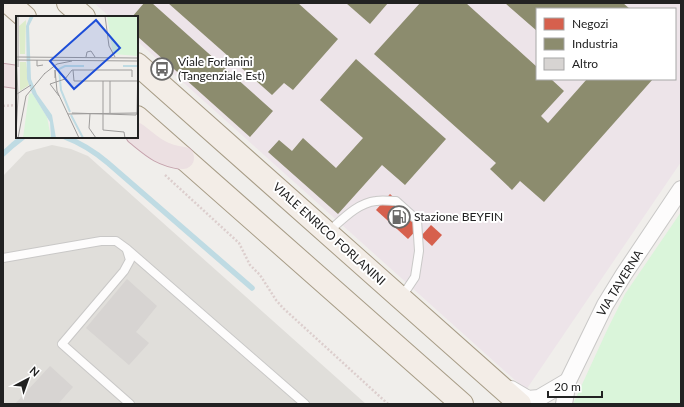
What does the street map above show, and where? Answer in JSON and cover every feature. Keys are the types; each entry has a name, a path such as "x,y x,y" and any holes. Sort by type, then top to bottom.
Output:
{"highway":[{"path":"3,75 16,77"},
{"path":"138,135 163,153 173,157 183,158"}],"main road":[{"path":"9,3 24,16"},
{"path":"68,3 83,16"},
{"name":"VIALE ENRICO FORLANINI","path":"138,65 520,404"},
{"path":"138,118 462,404"}],"street":[{"name":"VIA TAVERNA","path":"564,404 568,381 605,305 624,274 681,190"},
{"path":"478,367 528,399 539,398 568,381"}],"lane":[{"path":"327,232 364,204 375,201 396,201 417,220 419,251 415,277 401,298"},
{"path":"3,258 101,241 116,241 305,404"},
{"path":"127,249 130,260 124,271 62,344 130,404"}],"path":[{"path":"4,107 16,105"},
{"path":"164,174 239,243 250,265 260,276 282,308 388,404"}],"shaded area":[{"path":"94,3 681,3 681,162 526,390 138,42 138,16 109,16"},
{"path":"52,145 71,149 88,156 366,404 3,404 3,176 26,152"}],"green space":[{"path":"681,212 681,404 573,404 625,294"}],"building: Negozi":[{"name":"Stazione BEYFIN","path":"390,194 422,224 408,239 376,210"},
{"path":"431,225 442,235 432,246 421,236"}],"building: Industria":[{"path":"144,3 152,3 273,111 250,137 138,37 138,16 133,16"},
{"path":"168,3 298,3 338,39 293,90 284,83 272,95"},
{"path":"346,3 388,3 370,24"},
{"path":"420,3 466,3 536,66 536,80 552,80 564,91 541,116 548,123 586,80 652,80 544,202 520,181 512,190 490,169 496,163 374,54"},
{"path":"505,3 623,3 629,8 536,8 536,30"},
{"path":"356,59 446,139 405,185 382,165 338,214 268,152 279,140 292,151 303,138 336,168 363,138 320,100"}],"building: Altro":[{"path":"127,279 157,306 136,332 149,343 129,365 86,328"},
{"path":"50,366 73,387 58,404 15,404"}],"waterway":[{"path":"3,154 22,138"},
{"path":"68,138 82,145 103,159 252,288"}],"place":[{"name":"Viale Forlanini (Tangenziale Est)","path":"162,69"},
{"name":"Stazione BEYFIN","path":"399,217"}]}
